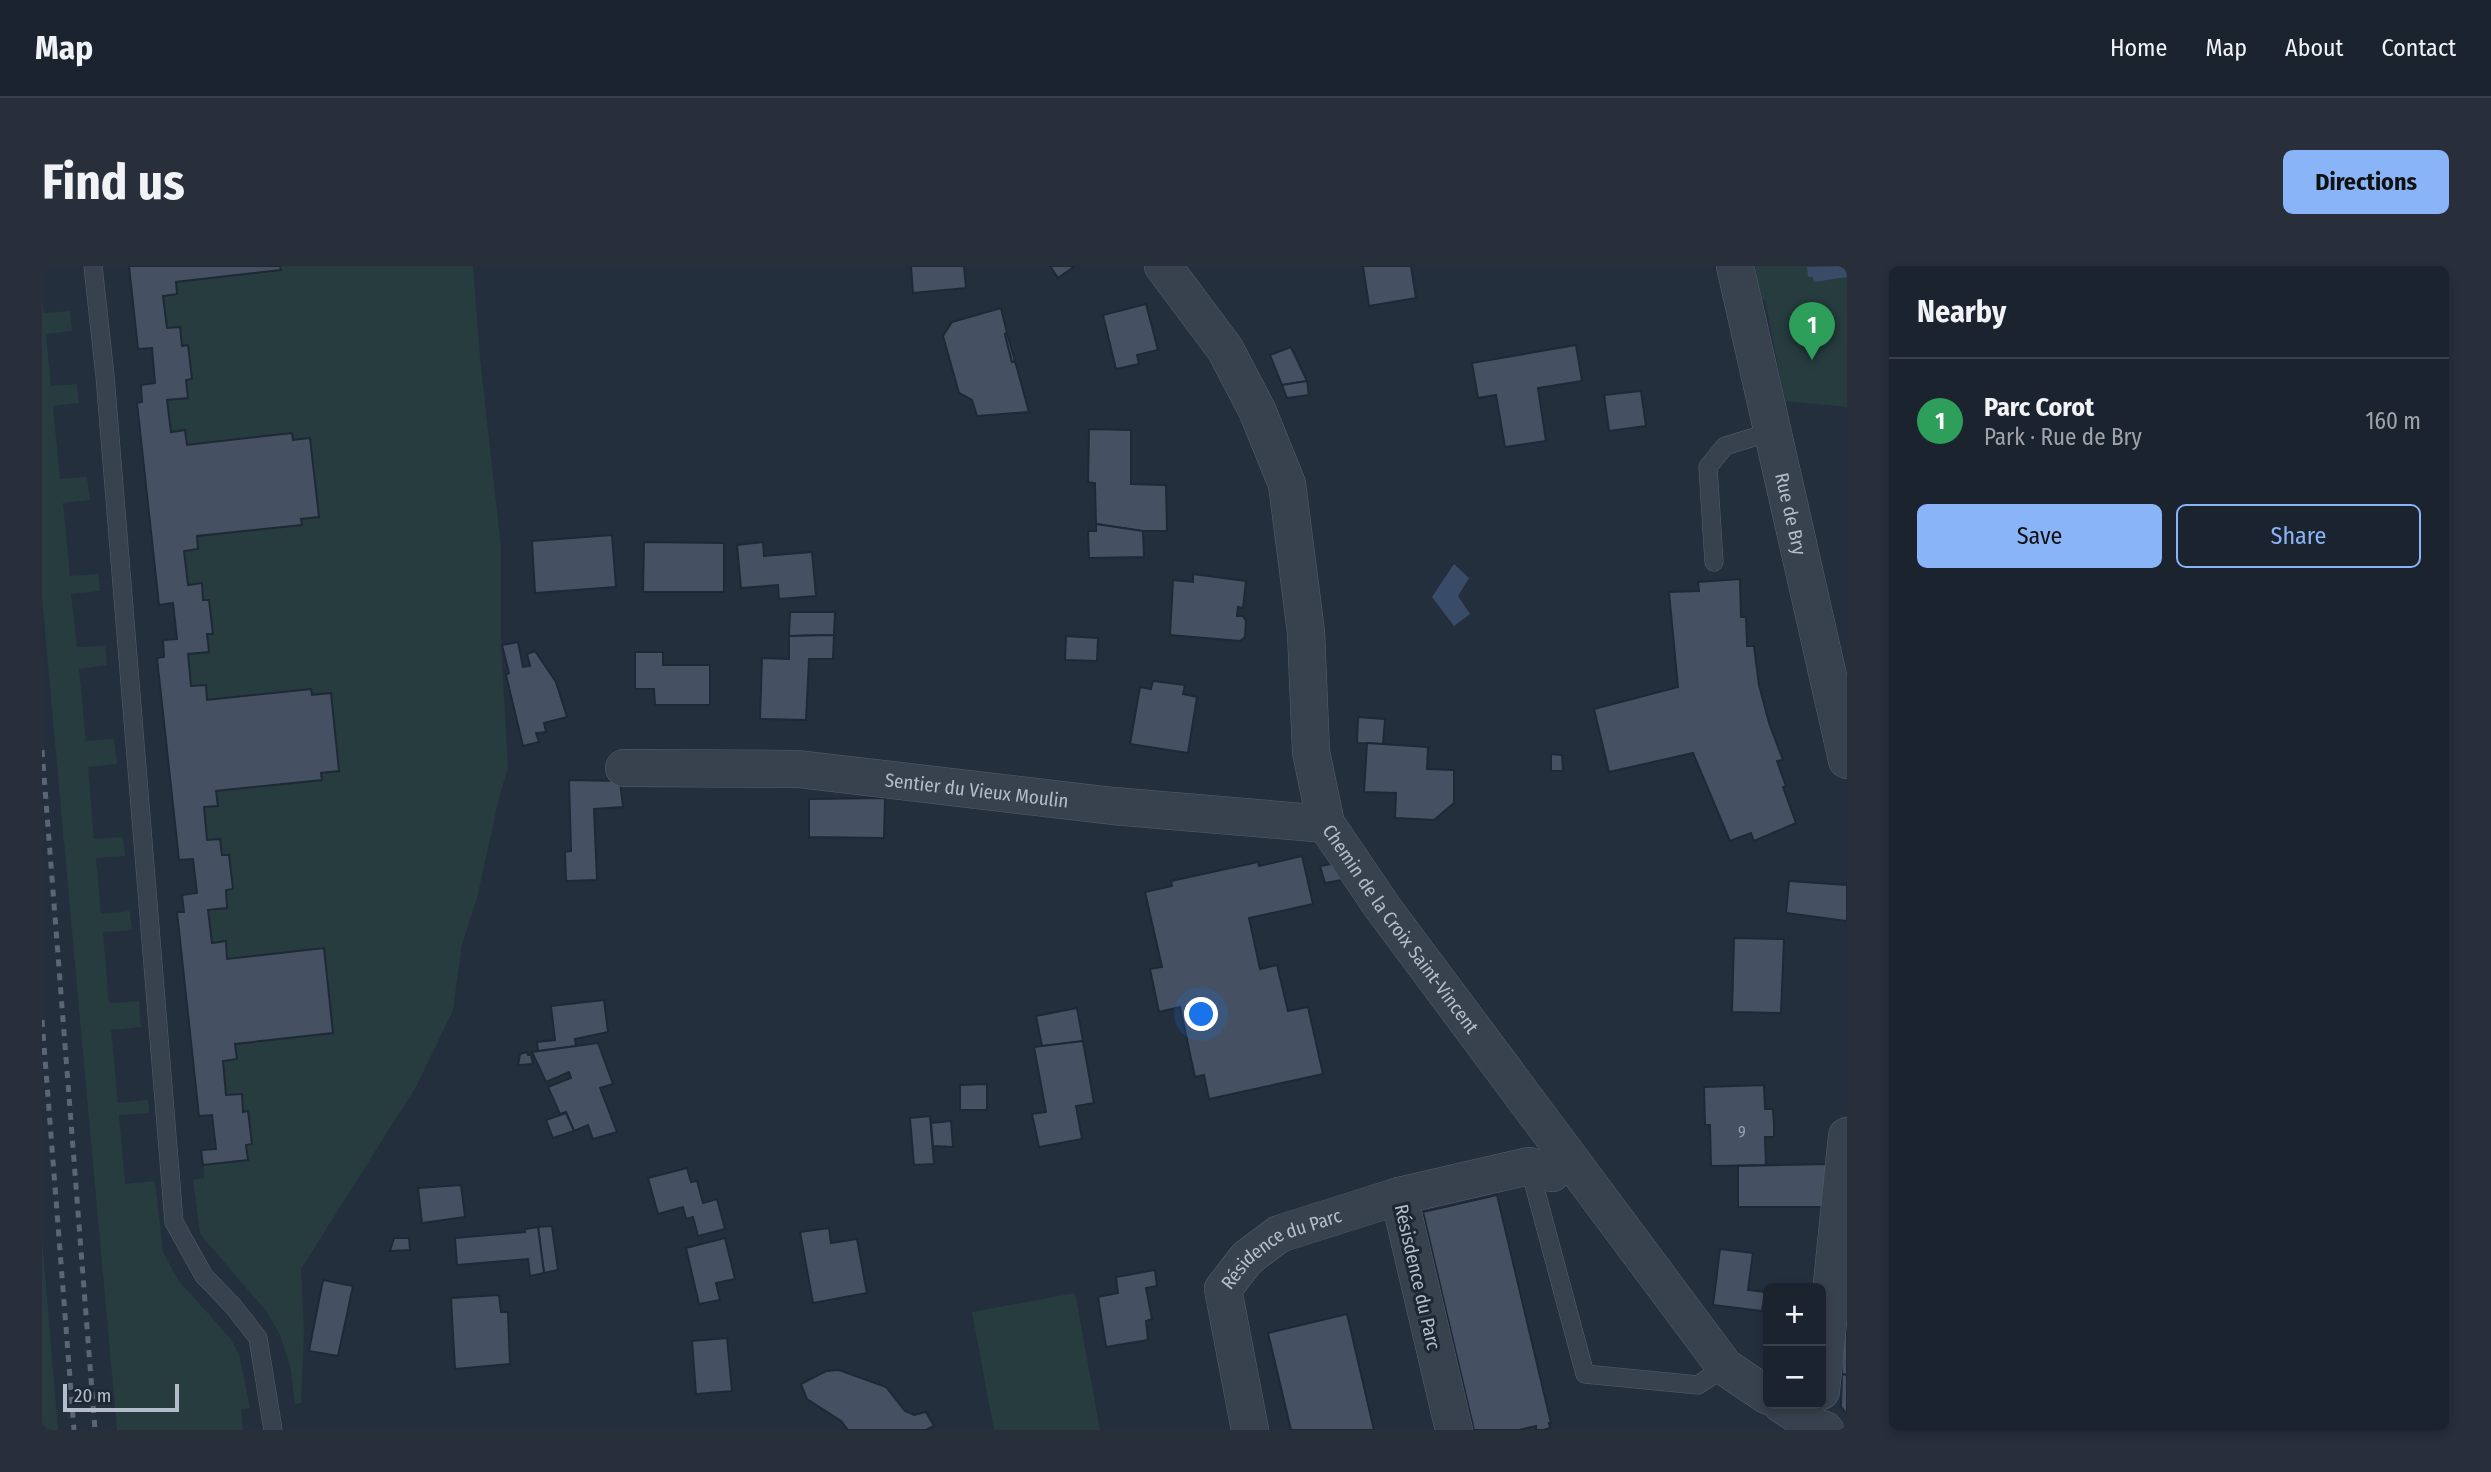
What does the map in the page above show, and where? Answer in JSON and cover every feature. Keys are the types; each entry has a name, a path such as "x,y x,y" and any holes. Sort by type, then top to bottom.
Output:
{"street":[{"name":"Chemin de la Croix Saint-Vincent","path":"1163,266 1225,349 1257,410 1287,484 1306,632 1311,752 1326,824 1551,1167 1725,1367 1763,1393"},
{"name":"Rue de Bry","path":"1735,266 1847,760"},
{"name":"Sentier du Vieux Moulin","path":"624,768 798,769 1113,806 1326,824"},
{"path":"1826,1346 1847,1136"},
{"name":"Résisdence du Parc","path":"1454,1430 1399,1196 1551,1167"},
{"name":"Résidence du Parc","path":"1250,1430 1223,1289 1247,1258 1279,1234 1399,1196"},
{"path":"1791,1409 1819,1423"}],"lane":[{"path":"93,266 106,390 174,1222 204,1276 233,1306 258,1338 273,1430"},
{"path":"1714,562 1708,467 1726,446 1774,431"},
{"path":"1551,1167 1585,1374 1698,1385 1725,1367"}],"green space":[{"path":"280,266 473,266 480,358 501,547 501,645 508,767 477,898 462,944 453,1010 417,1085 301,1269 304,1332 301,1403 295,1404 290,1365 280,1335 267,1312 200,1234 193,1180 204,1178 203,1165 248,1160 246,1145 252,1143 249,1112 243,1112 241,1094 226,1095 223,1061 237,1059 235,1044 333,1033 324,949 227,959 225,941 212,943 208,910 227,907 226,890 233,888 229,855 222,855 220,839 207,840 204,807 218,806 216,791 322,779 321,773 339,771 331,693 312,695 311,689 207,700 206,685 191,686 188,654 209,652 207,634 213,633 209,600 203,600 201,583 188,585 184,551 198,549 197,536 302,524 301,519 319,517 310,439 293,440 291,433 187,445 185,430 171,432 167,400 186,380 192,379 188,345 182,346 167,328 163,296 177,294 176,282 280,271"},
{"path":"1755,266 1847,266 1847,407 1785,401 1765,300 1762,299"},
{"path":"42,297 44,313 70,311 72,331 46,334 51,386 77,384 79,403 53,406 60,479 87,477 90,500 63,503 70,576 98,574 100,591 71,594 77,647 105,646 107,665 79,669 86,741 114,739 117,764 88,767 94,839 123,837 125,856 96,858 101,914 130,911 132,930 103,932 109,1003 139,1001 141,1027 111,1030 118,1103 148,1100 149,1113 119,1115 125,1184 155,1181 163,1252 178,1280 230,1338 239,1354 250,1408 241,1409 243,1430 117,1430 42,598"},
{"path":"42,1238 58,1430 42,1430"},
{"path":"1075,1293 1100,1430 994,1430 972,1312"}],"water":[{"path":"1847,266 1847,277 1814,282 1813,277 1808,277 1807,267"},
{"path":"1454,564 1469,578 1458,596 1470,614 1454,626 1432,597"}],"building":[{"path":"129,266 280,266 281,270 176,282 177,294 163,296 167,328 180,327 182,346 188,345 192,379 186,380 188,398 167,400 171,432 185,430 187,445 292,433 293,440 310,438 319,517 301,519 302,525 197,536 198,549 184,551 188,585 202,583 203,600 209,600 213,634 207,634 209,652 188,654 191,686 206,685 207,700 311,689 312,695 331,693 339,771 321,773 322,780 216,791 218,806 204,807 207,840 220,839 222,855 229,855 233,889 226,890 227,908 208,910 212,943 226,941 227,959 324,948 333,1033 235,1044 237,1059 223,1061 226,1095 242,1094 243,1112 248,1111 252,1144 246,1145 248,1160 203,1165 201,1150 216,1149 212,1115 199,1116 177,912 184,912 182,895 197,893 193,859 179,860 157,658 164,657 163,640 177,639 173,603 159,605 137,403 142,402 141,385 155,383 152,348 138,349"},
{"path":"911,266 964,266 966,288 913,293"},
{"path":"1050,266 1075,266 1058,278"},
{"path":"1363,266 1411,266 1416,298 1369,306"},
{"path":"1146,304 1158,350 1137,355 1139,364 1116,369 1103,315"},
{"path":"1001,308 1012,362 1015,361 1029,412 977,416 972,400 959,393 943,336 952,322"},
{"path":"1007,333 1015,361 1012,362 1005,334"},
{"path":"1576,345 1582,381 1538,388 1546,441 1505,447 1496,395 1478,398 1472,363"},
{"path":"1291,347 1307,381 1282,385 1270,355"},
{"path":"1307,381 1309,395 1287,398 1282,385"},
{"path":"1641,391 1646,426 1609,431 1604,395"},
{"path":"1089,429 1131,430 1131,484 1166,485 1167,531 1143,531 1096,524 1095,483 1088,482"},
{"path":"1096,524 1143,531 1144,557 1089,558 1088,531 1096,531"},
{"path":"612,535 616,587 535,593 532,541"},
{"path":"644,542 724,543 724,592 643,592"},
{"path":"763,542 764,556 812,552 816,596 779,599 778,585 741,588 737,545"},
{"path":"1193,574 1246,581 1243,608 1238,607 1237,616 1243,616 1246,621 1245,637 1240,641 1170,635 1173,580 1193,582"},
{"path":"1740,579 1741,617 1746,617 1747,646 1754,646 1759,685 1783,760 1777,761 1786,786 1783,787 1796,823 1754,841 1751,833 1730,841 1693,753 1609,772 1594,709 1678,687 1669,592 1699,591 1698,582"},
{"path":"790,612 835,612 834,635 789,636"},
{"path":"834,635 833,659 809,659 806,720 760,719 762,658 789,659 789,636"},
{"path":"1066,636 1098,638 1097,661 1065,660"},
{"path":"518,642 523,667 530,666 527,654 535,651 556,682 567,717 544,723 546,732 536,733 539,742 523,746 506,675 509,673 502,645"},
{"path":"635,652 663,652 663,665 710,665 710,705 655,705 654,689 635,689"},
{"path":"1153,681 1185,685 1183,694 1197,697 1188,753 1130,744 1140,687 1151,689"},
{"path":"1358,717 1385,719 1383,744 1357,743"},
{"path":"1367,743 1428,747 1427,769 1454,770 1454,803 1434,820 1395,818 1396,793 1364,792"},
{"path":"1551,754 1562,755 1563,771 1551,771"},
{"path":"569,780 620,781 623,807 594,809 597,880 566,881 565,852 571,851"},
{"path":"885,798 884,838 809,837 809,799"},
{"path":"1302,856 1313,904 1249,918 1260,969 1277,965 1288,1011 1308,1007 1323,1074 1209,1099 1204,1075 1195,1077 1180,1007 1159,1012 1150,969 1162,967 1145,892 1172,886 1171,881 1258,862 1259,866"},
{"path":"1332,864 1342,880 1325,883 1320,866"},
{"path":"1789,881 1847,885 1847,921 1786,913"},
{"path":"1734,938 1784,939 1781,1013 1732,1012"},
{"path":"604,1000 608,1032 575,1039 576,1046 538,1051 537,1042 555,1040 551,1006"},
{"path":"1077,1008 1083,1041 1042,1046 1036,1016"},
{"path":"1083,1041 1094,1103 1076,1106 1082,1139 1039,1147 1032,1114 1046,1112 1034,1047"},
{"path":"598,1043 613,1084 600,1088 617,1132 593,1139 588,1125 574,1131 566,1112 560,1114 548,1087 571,1078 569,1072 546,1082 532,1052"},
{"path":"527,1052 531,1055 533,1064 518,1065 520,1054"},
{"path":"987,1084 987,1110 960,1110 960,1085"},
{"path":"1764,1085 1765,1109 1773,1109 1774,1124 1774,1137 1765,1137 1766,1165 1711,1166 1710,1125 1705,1125 1704,1087"},
{"path":"566,1113 574,1131 553,1138 546,1120"},
{"path":"930,1116 934,1164 914,1165 910,1118"},
{"path":"951,1121 953,1147 933,1146 931,1123"},
{"path":"1828,1164 1824,1207 1738,1207 1738,1166"},
{"path":"687,1168 691,1182 697,1181 703,1203 717,1199 725,1229 698,1236 693,1217 686,1219 683,1207 658,1214 648,1178"},
{"path":"461,1185 465,1217 422,1223 418,1188"},
{"path":"1497,1195 1551,1423 1550,1428 1544,1430 1536,1430 1536,1426 1519,1430 1474,1430 1423,1212"},
{"path":"552,1226 558,1270 544,1273 538,1227"},
{"path":"538,1227 544,1273 530,1276 528,1259 457,1265 455,1238 525,1232 525,1229"},
{"path":"829,1228 831,1243 857,1239 867,1293 813,1303 800,1232"},
{"path":"394,1238 409,1238 410,1250 390,1251"},
{"path":"725,1238 735,1279 716,1283 720,1300 699,1304 686,1248"},
{"path":"1720,1249 1753,1253 1748,1290 1763,1292 1762,1311 1713,1305"},
{"path":"1155,1270 1157,1286 1146,1288 1152,1319 1146,1321 1148,1340 1106,1347 1098,1297 1118,1293 1116,1277"},
{"path":"323,1280 353,1286 338,1356 309,1351"},
{"path":"499,1295 501,1312 508,1312 510,1364 455,1369 451,1298"},
{"path":"1347,1314 1374,1430 1291,1430 1268,1333"},
{"path":"1843,1317 1847,1318 1847,1375 1842,1374"},
{"path":"727,1338 732,1391 696,1394 692,1341"},
{"path":"839,1370 886,1387 905,1411 914,1415 926,1412 934,1426 926,1430 848,1430 841,1421 807,1399 801,1384 826,1371"},
{"path":"1842,1374 1847,1375 1847,1414 1841,1407"}],"railway":[{"path":"42,750 95,1430"},
{"path":"42,1020 74,1430"}],"place":[{"name":"Parc Corot","path":"1812,360"}]}
